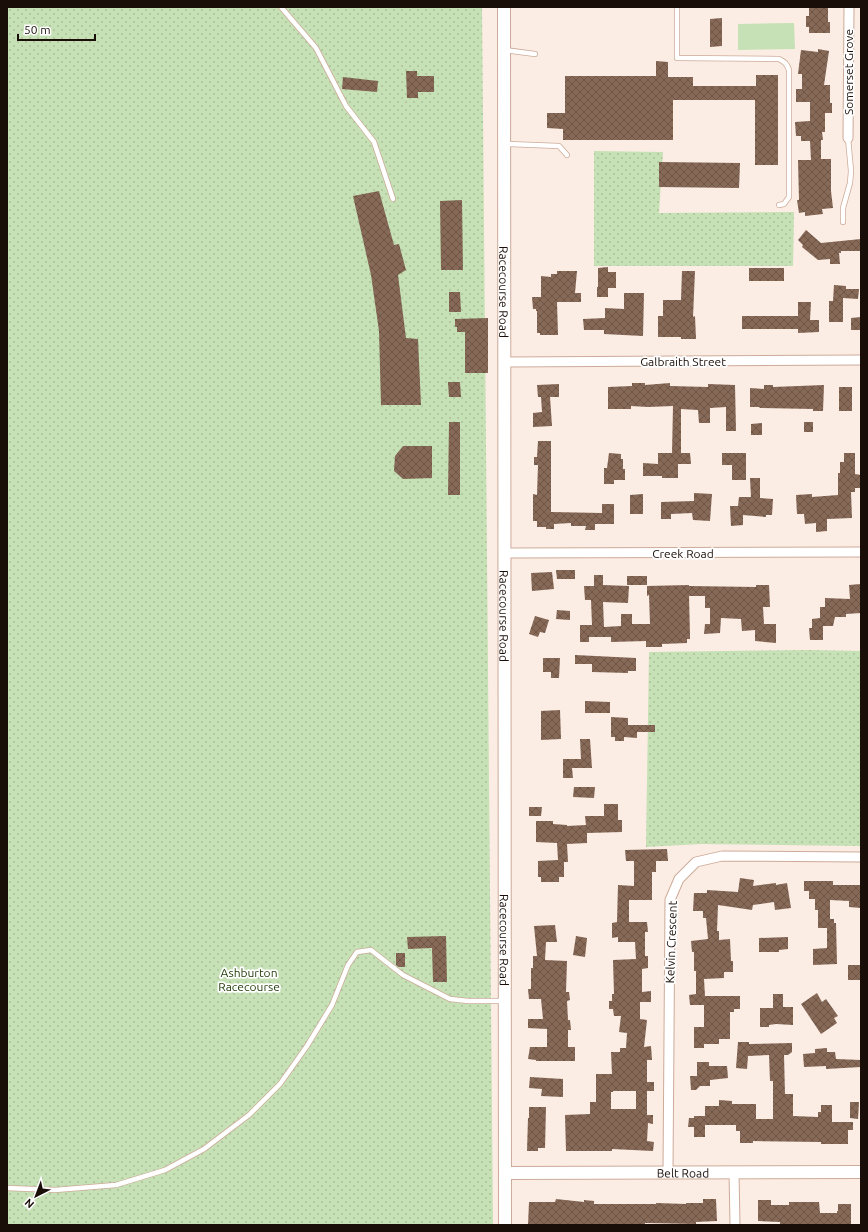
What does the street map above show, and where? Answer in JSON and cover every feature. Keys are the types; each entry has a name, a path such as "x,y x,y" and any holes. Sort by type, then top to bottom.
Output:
{"street":[{"name":"Racecourse Road","path":"504,7 505,1225"},
{"name":"Somerset Grove","path":"848,138 849,7"},
{"name":"Galbraith Street","path":"504,362 861,360"},
{"name":"Creek Road","path":"504,553 861,552"},
{"name":"Kelvin Crescent","path":"668,1172 670,900 679,879 696,862 722,856 861,857"},
{"path":"734,1172 735,1225"},
{"name":"Belt Road","path":"505,1173 861,1172"}],"lane":[{"path":"282,7 316,48 346,106 374,142 393,200"},
{"path":"677,7 677,58 779,60 788,65 789,197 784,204 779,205"},
{"path":"504,50 535,54"},
{"path":"843,222 843,208 850,183 851,171 848,138"},
{"path":"504,144 559,146 567,155"},
{"path":"7,1188 55,1190 116,1185 165,1170 204,1149 249,1115 280,1084 307,1046 332,1005 348,965 357,952 371,950 403,975 450,999 468,1001 505,1001"}],"green space":[{"name":"Ashburton Racecourse","path":"7,7 482,7 493,1225 7,1225"},
{"path":"794,23 795,49 738,50 738,24"},
{"path":"594,151 663,152 659,213 794,212 793,266 594,266"},
{"path":"809,650 861,651 861,846 701,844 646,847 649,652"}],"building":[{"path":"809,7 828,7 830,33 809,33 809,27 806,27 806,16 809,16"},
{"path":"722,18 722,46 710,47 710,19"},
{"path":"818,49 829,51 824,85 830,85 830,103 832,103 832,113 825,113 825,132 822,132 823,140 821,140 821,159 831,159 831,191 833,208 822,209 823,214 805,216 805,212 799,213 797,200 799,200 798,160 811,160 810,141 801,141 801,136 796,136 795,122 810,121 810,102 796,102 796,89 802,89 802,74 798,74 801,50 818,52"},
{"path":"656,61 668,62 668,77 693,77 693,86 756,86 756,75 778,75 778,165 755,165 755,100 673,100 673,140 563,140 563,129 547,128 547,113 565,113 565,76 656,76"},
{"path":"406,71 417,71 417,76 434,76 434,92 418,92 418,98 407,98"},
{"path":"343,77 378,81 377,92 342,89"},
{"path":"659,162 740,163 739,188 659,187"},
{"path":"379,191 394,245 399,244 406,270 398,275 406,338 418,339 421,405 381,405 379,331 371,275 353,196"},
{"path":"462,200 463,270 441,270 440,201"},
{"path":"806,230 821,243 861,239 861,251 841,251 841,253 839,253 840,264 830,264 830,259 818,260 802,247 803,245 798,240"},
{"path":"608,267 608,272 616,272 616,288 608,288 608,297 597,297 598,268"},
{"path":"749,268 784,268 784,281 749,281"},
{"path":"557,271 577,271 575,293 581,293 581,302 557,302 558,335 540,335 540,333 537,333 537,311 536,309 533,309 532,297 541,297 541,276 551,277 551,274 557,274"},
{"path":"682,271 695,271 693,317 695,316 696,339 681,339 681,337 658,337 658,316 663,316 663,300 681,300"},
{"path":"834,285 846,286 846,289 859,289 858,299 843,298 843,322 829,322 829,301 833,301"},
{"path":"449,292 460,292 461,312 449,312"},
{"path":"624,293 644,293 643,336 604,334 604,330 584,330 583,319 605,318 605,308 624,309"},
{"path":"798,302 811,302 810,320 819,320 819,332 798,333 798,329 742,329 742,316 798,316"},
{"path":"861,317 861,330 851,330 851,318"},
{"path":"488,318 488,373 465,373 465,332 457,332 457,327 455,327 455,319"},
{"path":"448,382 460,382 461,397 449,397"},
{"path":"632,383 645,383 645,385 670,383 670,386 708,387 708,384 735,385 736,431 726,431 726,407 710,408 710,423 699,423 698,410 681,409 681,453 690,453 691,464 678,464 678,478 643,476 643,463 658,464 658,453 672,453 673,406 631,406 631,409 608,409 608,387 632,386"},
{"path":"559,384 559,397 550,397 552,426 533,427 533,413 542,412 541,397 538,397 537,385"},
{"path":"764,385 773,385 773,387 824,385 823,411 813,411 813,409 750,407 750,388 764,389"},
{"path":"839,387 852,387 852,411 839,411"},
{"path":"449,422 460,422 460,495 448,495"},
{"path":"804,422 813,422 813,432 804,432"},
{"path":"762,423 762,435 751,435 751,424"},
{"path":"538,441 551,441 551,512 602,513 602,504 614,504 614,524 595,524 595,530 585,530 586,526 571,526 571,523 554,524 554,529 537,527 537,521 533,521 533,494 537,495 538,465 534,465 534,457 537,457"},
{"path":"403,446 432,446 432,478 403,479 394,471 395,456"},
{"path":"609,453 621,454 621,459 623,459 623,469 625,469 625,480 614,480 614,484 604,484 604,468 607,468"},
{"path":"722,453 746,453 746,480 732,480 732,465 722,465"},
{"path":"844,453 855,453 855,474 861,475 861,488 855,488 855,492 851,492 852,518 827,519 827,531 816,532 816,523 805,524 804,514 797,514 796,495 812,494 812,497 838,495 838,473 840,473 840,462 844,462"},
{"path":"750,478 760,478 760,498 773,499 772,515 766,515 766,517 743,515 743,525 731,526 730,506 738,506 739,497 751,497"},
{"path":"694,493 712,494 710,521 693,520 692,513 671,514 671,519 661,519 661,502 694,501"},
{"path":"643,494 643,514 630,514 630,495"},
{"path":"556,570 575,570 575,579 557,579"},
{"path":"552,572 554,589 532,591 531,573"},
{"path":"594,575 603,575 603,585 629,586 628,603 603,602 604,627 621,626 621,614 632,614 632,624 650,624 649,595 647,596 647,586 689,585 756,587 756,585 769,585 770,607 763,607 764,624 776,624 776,643 755,641 755,630 742,631 741,619 721,618 720,633 704,634 705,624 710,624 710,608 705,608 705,596 689,596 690,639 687,639 687,643 662,644 662,647 646,647 646,641 611,642 611,637 589,637 589,642 580,642 580,625 592,625 591,600 585,600 584,586 594,586"},
{"path":"627,576 647,576 647,585 627,585"},
{"path":"861,584 861,613 846,614 846,617 835,617 833,626 823,626 823,640 810,640 809,628 812,628 812,619 820,618 820,607 825,607 825,598 850,599 849,585"},
{"path":"557,610 570,611 570,620 556,619"},
{"path":"535,616 549,620 545,633 540,632 538,637 529,634"},
{"path":"575,655 636,658 636,671 628,671 628,673 592,672 592,664 575,664"},
{"path":"543,658 560,658 559,678 551,678 551,672 543,672"},
{"path":"585,701 610,702 610,713 585,713"},
{"path":"560,710 561,739 541,740 541,711"},
{"path":"611,717 628,718 628,725 655,725 655,732 637,732 637,738 624,737 624,741 615,741 615,737 611,737"},
{"path":"580,739 590,739 592,768 572,768 573,778 563,778 563,759 581,759"},
{"path":"574,787 595,787 594,798 573,797"},
{"path":"604,804 618,804 618,820 622,820 622,832 587,833 587,843 567,844 568,862 564,862 564,877 559,877 559,882 541,882 541,877 538,877 538,861 558,860 557,843 536,842 536,821 553,821 553,824 567,826 586,825 585,816 604,816"},
{"path":"529,807 542,807 541,816 529,816"},
{"path":"667,849 668,861 656,861 656,872 652,872 652,900 629,900 629,922 647,922 648,932 645,932 645,956 648,956 648,968 642,969 642,992 651,991 651,1002 640,1002 640,1019 647,1020 644,1047 651,1046 652,1060 647,1060 647,1082 654,1082 654,1091 647,1091 647,1115 653,1115 653,1124 648,1123 647,1141 654,1142 653,1151 612,1149 612,1151 566,1151 565,1115 590,1114 590,1102 596,1102 596,1074 612,1074 611,1052 620,1052 620,1048 626,1048 627,1033 619,1032 621,1016 614,1016 613,1009 609,1009 609,1001 612,1001 612,994 614,994 613,960 636,959 635,942 618,942 618,937 612,938 612,923 617,922 618,885 634,886 634,861 626,861 625,850","holes":["636,1091 636,1109 611,1109 611,1092"]},
{"path":"740,878 754,880 753,886 787,883 791,908 775,910 774,902 753,905 752,910 718,905 717,931 719,931 719,940 730,939 733,972 724,972 724,978 704,979 705,996 740,996 740,1009 734,1009 734,1012 730,1012 730,1039 719,1039 719,1044 704,1044 704,1048 694,1048 694,1027 704,1027 704,1005 690,1005 689,995 696,994 696,971 694,971 694,952 692,952 691,941 708,939 706,918 703,918 703,911 693,911 694,893 707,893 707,890 738,892"},
{"path":"804,881 833,881 833,885 861,885 861,908 849,907 849,901 830,900 830,919 834,919 834,923 836,923 837,964 813,965 813,949 827,948 827,928 818,928 818,910 815,910 815,899 809,899 809,891 804,891"},
{"path":"555,925 557,942 546,942 545,960 567,961 566,992 569,992 570,1000 567,1001 568,1020 570,1020 571,1030 568,1030 568,1047 575,1047 575,1061 536,1061 528,1059 530,1047 547,1047 547,1029 528,1028 528,1019 543,1019 541,999 529,999 528,989 531,989 531,968 533,968 533,956 537,956 534,926"},
{"path":"446,936 447,982 433,982 432,948 408,949 407,937"},
{"path":"576,936 587,938 585,957 573,955"},
{"path":"788,937 788,949 779,950 779,952 759,952 759,938"},
{"path":"396,953 405,953 405,967 399,967 396,965"},
{"path":"848,965 861,965 861,980 848,980"},
{"path":"817,993 822,1002 826,999 838,1016 834,1018 837,1023 821,1034 801,1004"},
{"path":"773,994 783,994 783,1007 793,1007 793,1025 776,1024 769,1025 769,1027 760,1027 760,1008 773,1008"},
{"path":"738,1042 749,1042 749,1044 792,1043 792,1052 788,1055 784,1055 785,1094 793,1094 793,1116 818,1117 818,1112 821,1112 821,1105 832,1105 832,1122 853,1122 853,1130 848,1130 848,1144 753,1141 753,1143 740,1143 740,1131 736,1131 736,1125 705,1125 705,1137 694,1137 694,1127 688,1127 689,1118 694,1118 694,1116 705,1116 705,1106 719,1106 719,1100 732,1101 732,1104 756,1104 756,1119 773,1119 773,1081 770,1081 769,1055 748,1056 747,1069 736,1068"},
{"path":"827,1048 827,1052 835,1052 836,1059 861,1060 861,1067 826,1069 826,1066 804,1067 803,1054 815,1053 815,1049"},
{"path":"697,1062 709,1062 709,1066 727,1066 728,1078 710,1080 710,1086 700,1086 696,1090 691,1090 690,1076 697,1076"},
{"path":"530,1077 563,1079 563,1097 541,1096 542,1089 529,1088"},
{"path":"850,1102 859,1102 858,1119 850,1118"},
{"path":"529,1107 546,1107 545,1148 538,1148 538,1151 527,1151"},
{"path":"556,1199 584,1202 584,1200 594,1201 594,1204 686,1204 703,1203 703,1199 716,1199 717,1221 696,1222 696,1224 645,1223 645,1225 528,1225 529,1202 555,1202"},
{"path":"758,1200 771,1200 771,1205 789,1205 789,1202 819,1202 820,1213 837,1213 838,1204 851,1204 851,1225 780,1225 780,1222 758,1221"}]}
